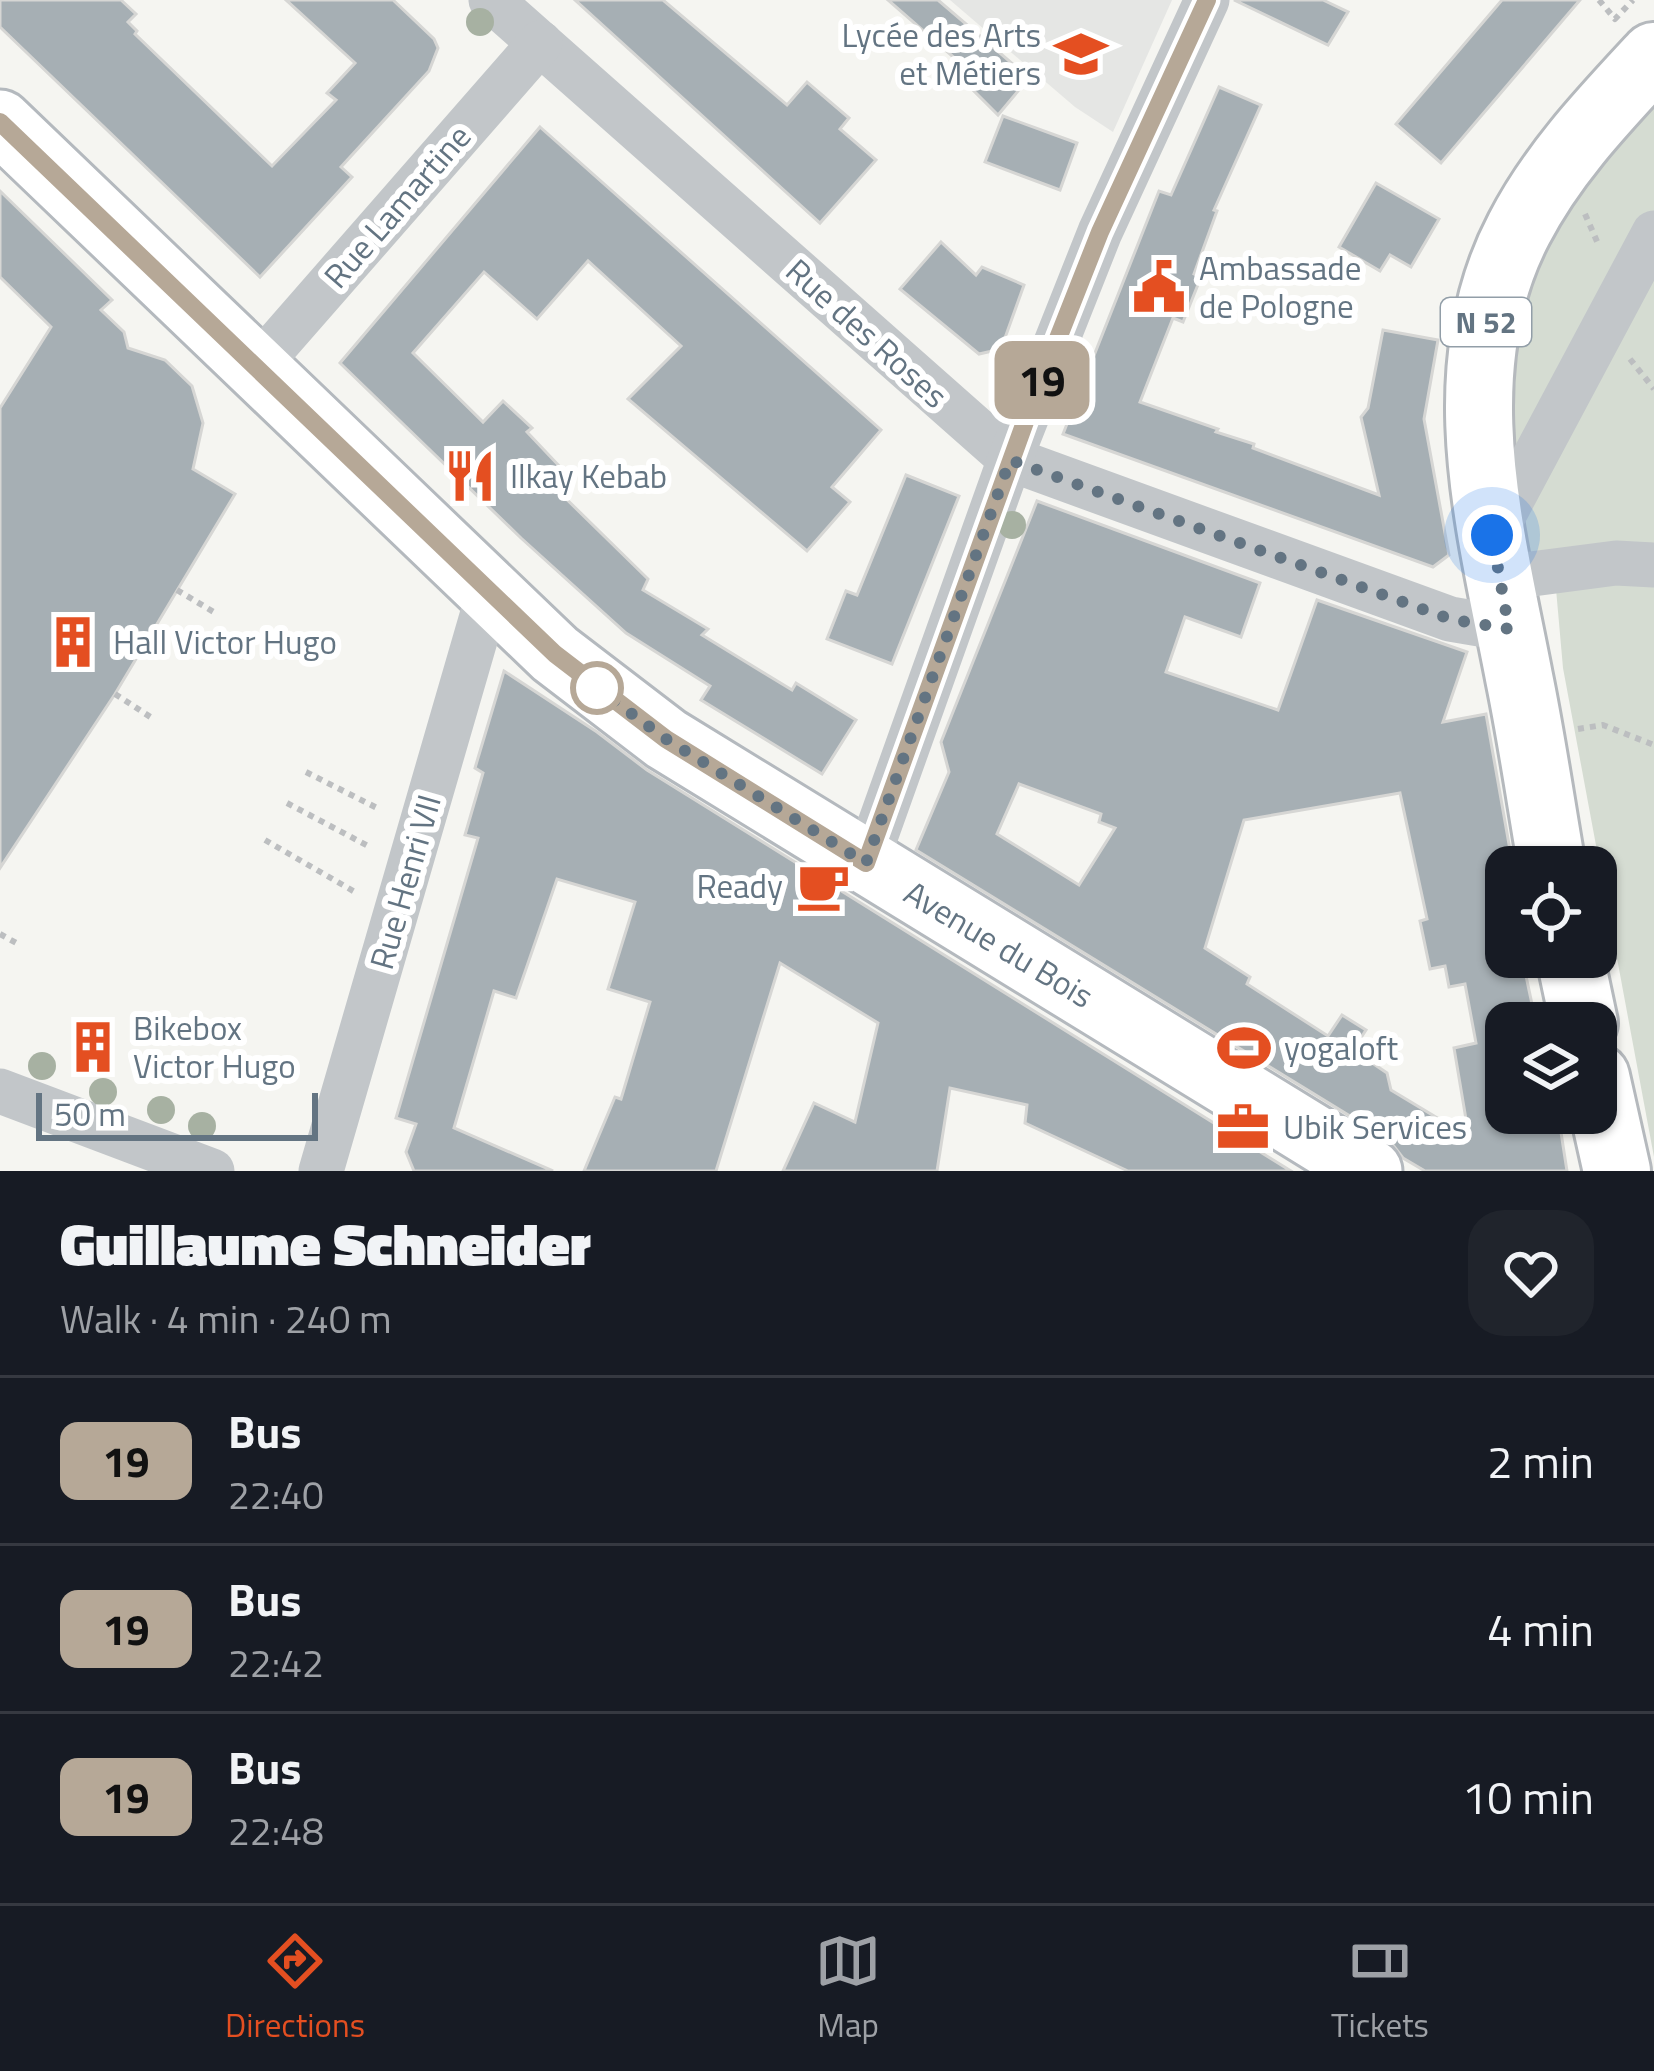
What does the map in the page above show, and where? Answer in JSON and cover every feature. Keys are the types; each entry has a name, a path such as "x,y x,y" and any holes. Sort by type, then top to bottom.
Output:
{"main road":[{"name":"N 52","path":"1548,846 1501,581 1477,416 1478,371 1486,319 1518,231 1577,140 1654,56"},
{"name":"Avenue du Bois","path":"0,122 573,669 666,739 1370,1171"},
{"path":"1608,1134 1616,1171"}],"street":[{"name":"Rue des Roses","path":"491,0 1010,460 1450,619 1501,581 1616,563 1654,565"},
{"path":"866,863 1010,460 1100,232 1207,0"},
{"name":"Rue Lamartine","path":"255,369 540,43"},
{"path":"1501,581 1617,300 1654,233"},
{"name":"Rue Henri VII","path":"321,1171 489,592"},
{"path":"0,1091 212,1171"},
{"path":"0,1112 160,1171"}],"path":[{"path":"1599,0 1615,19 1634,0"},
{"path":"1577,207 1589,219 1617,300"},
{"path":"177,590 217,614"},
{"path":"115,694 155,720"},
{"path":"1574,730 1603,725 1654,745"},
{"path":"306,772 380,809"},
{"path":"287,803 370,847"},
{"path":"265,840 355,892"},
{"path":"0,934 20,945"}],"shaded area":[{"name":"Lycée des Arts et Métiers","path":"950,0 1172,0 1113,132 1075,107"},
{"path":"1654,83 1654,1157 1617,958 1617,846 1596,846 1563,668 1553,555 1531,554 1519,546 1506,465 1521,285 1537,245"}],"building":[{"path":"0,0 121,0 136,14 128,22 135,34 272,166 336,100 327,93 355,63 286,0 393,0 438,48 429,71 341,167 352,177 260,277 0,27"},
{"path":"575,0 663,0 787,105 807,82 849,118 840,129 876,160 820,223"},
{"path":"888,0 938,0 1029,78 998,115 952,69 958,61"},
{"path":"1234,0 1323,0 1348,12 1328,45"},
{"path":"1502,0 1580,0 1441,163 1396,124"},
{"path":"1219,87 1261,105 1214,210 1194,274 1201,277 1183,322 1173,318 1140,402 1379,495 1361,417 1368,408 1383,330 1438,340 1424,419 1449,555 1433,567 1063,434 1159,191 1171,195"},
{"path":"1003,116 1077,143 1060,190 985,162"},
{"path":"540,127 881,430 832,487 850,502 807,551 628,399 681,346 588,261 537,319 484,272 413,353 483,422 503,401 532,428 527,432 563,470 551,484 648,579 643,590 708,629 702,635 792,690 796,683 856,720 822,774 701,700 710,686 626,633 340,363"},
{"path":"1376,183 1439,219 1411,267 1390,255 1380,271 1339,247"},
{"name":"Hall Victor Hugo","path":"0,191 112,300 101,310 124,332 128,348 165,360 192,386 203,423 193,469 235,494 115,694 0,868 0,408 51,327 0,277"},
{"path":"941,242 976,275 982,267 1024,285 1001,349 979,354 900,289"},
{"path":"906,475 959,496 892,664 827,639 846,591 857,595"},
{"path":"1037,501 1260,583 1241,637 1185,617 1166,672 1278,710 1317,600 1467,652 1443,722 1486,714 1509,846 1485,846 1485,978 1526,978 1532,1002 1485,1002 1485,1134 1561,1134 1567,1171 1425,1171 1403,1158 1389,1140 916,850 949,772 941,742","holes":["1019,784 1101,814 1099,822 1115,828 1079,885 997,834","1400,793 1427,919 1420,921 1430,969 1445,966 1449,987 1465,984 1476,1043 1454,1048 1469,1137 1391,1090 1387,1073 1353,1050 1366,1030 1342,1015 1328,1036 1247,984 1250,977 1205,948 1244,820"]},
{"path":"504,671 647,770 1291,1171 1128,1171 1025,1123 1027,1105 950,1088 937,1171 783,1171 814,1103 855,1122 878,1023 780,963 716,1171 584,1171 615,1097 621,1099 650,1002 608,989 635,902 557,879 516,998 494,991 454,1128 553,1171 414,1171 406,1152 416,1124 396,1118 478,838 465,835 483,773 475,768"}],"bus line":[{"name":"19","path":"0,122 555,654 666,739 866,863 995,500 1100,232 1207,0"}],"place":[{"name":"Lycée des Arts et Métiers","path":"1081,54"},
{"name":"Ambassade de Pologne","path":"1159,287"},
{"name":"Ilkay Kebab","path":"470,476"},
{"name":"Hall Victor Hugo","path":"73,642"},
{"name":"Ready","path":"823,886"},
{"name":"Bikebox Victor Hugo","path":"93,1047"},
{"name":"yogaloft","path":"1244,1048"},
{"name":"Ubik Services","path":"1243,1127"}],"route":[{"path":"597,688 666,739 866,863 1010,460 1450,619 1509,629 1492,535"}]}
